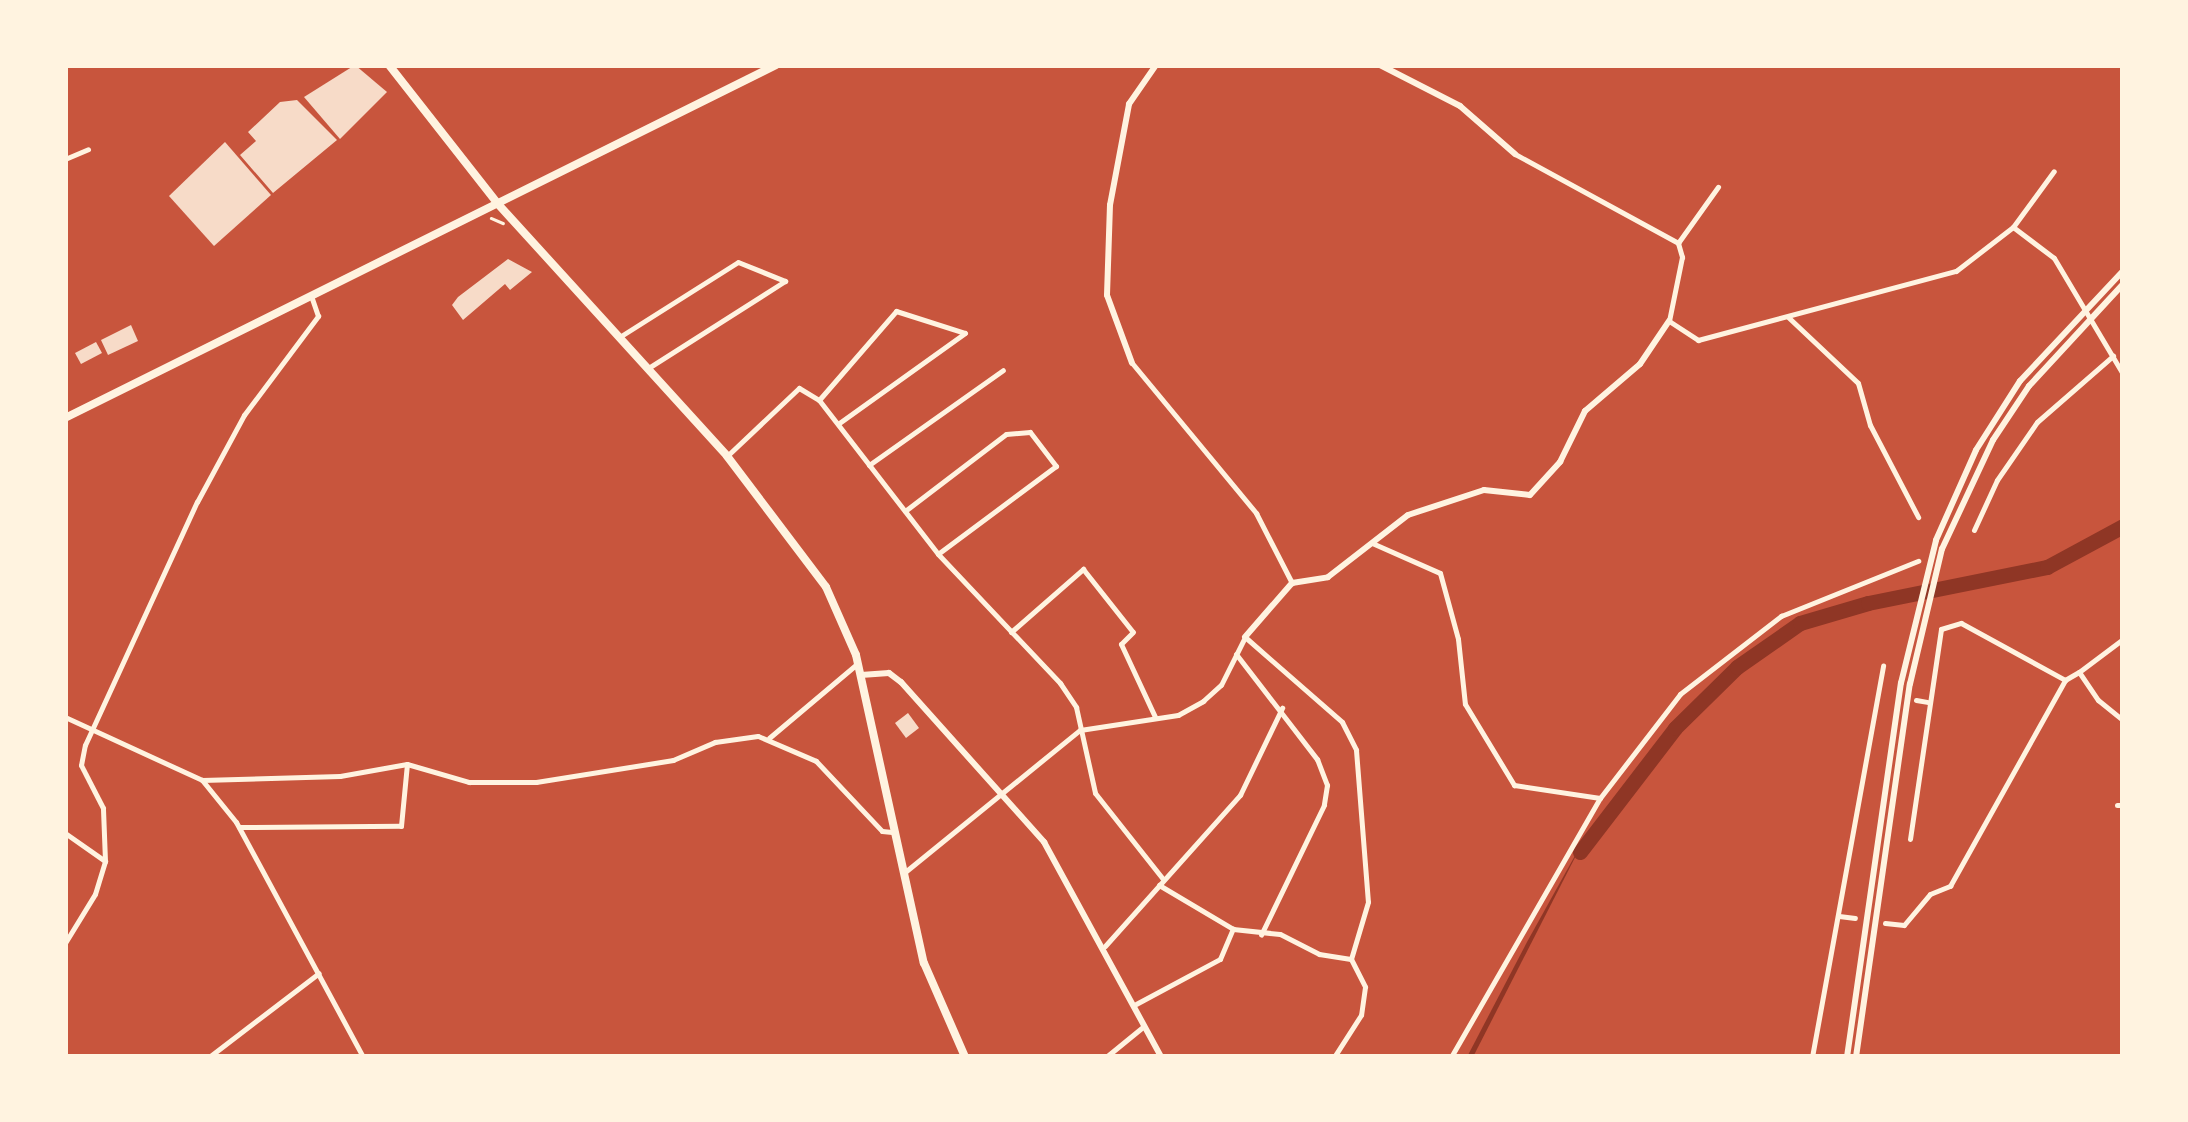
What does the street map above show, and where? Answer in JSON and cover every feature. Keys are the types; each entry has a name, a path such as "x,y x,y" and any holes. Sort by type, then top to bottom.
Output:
{"main road":[{"path":"389,65 498,204 650,367 727,456 820,576 858,663 901,874 924,963 965,1057"},
{"path":"65,418 776,65"},
{"path":"1132,363 1106,295 1110,205 1129,104 1156,65"},
{"path":"1380,65 1460,106 1514,154"},
{"path":"1847,1057 1916,603 1926,570 1983,439 2067,324 2123,271"},
{"path":"1856,1057 1935,570 1993,440 2074,331 2123,284"},
{"path":"1245,637 1292,583 1328,577 1408,515 1484,490 1530,494 1560,462 1585,411 1640,364 1669,321"},
{"path":"861,675 889,673 901,682 1044,842 1105,946 1161,1057"}],"street":[{"path":"65,159 88,149"},
{"path":"1514,154 1678,243 1682,257 1669,321 1698,340 1940,278 2012,227 2054,171"},
{"path":"1678,243 1718,187"},
{"path":"2012,227 2054,258 2123,374"},
{"path":"621,336 738,262 785,281 650,367"},
{"path":"65,943 96,894 106,861 104,808 81,765 91,734 225,450 318,316 310,296"},
{"path":"819,400 896,311 966,333 838,424"},
{"path":"1788,318 1858,383 1870,424 1918,517"},
{"path":"1974,530 1996,480 2036,422 2113,356"},
{"path":"1132,363 1256,512 1292,583"},
{"path":"869,464 1003,370"},
{"path":"727,456 799,388 819,400 938,554 1076,707 1095,792 1160,882 1233,930 1280,934 1319,954 1351,959"},
{"path":"905,510 1006,434 1030,432 1056,466 938,554"},
{"path":"1372,544 1440,574 1458,639 1465,704 1514,785 1600,798"},
{"path":"1451,1057 1600,798 1680,694 1721,659 1798,606 1918,561"},
{"path":"1011,632 1084,568 1133,632 1120,644 1156,718"},
{"path":"1910,839 1927,702 1941,629 1961,623 2065,680"},
{"path":"901,874 924,863 1080,730 1156,718 1203,701 1221,685 1245,637 1342,722 1356,750 1368,902 1351,959 1365,987 1361,1014 1334,1057"},
{"path":"1885,923 1904,925 1930,894 1950,886 2065,680 2123,639"},
{"path":"1236,654 1282,708 1317,759 1326,785 1324,805 1261,935"},
{"path":"769,738 858,663"},
{"path":"1812,1057 1883,665"},
{"path":"2079,672 2098,700 2123,720"},
{"path":"1878,694 1890,695"},
{"path":"1916,700 1927,702"},
{"path":"1105,946 1240,795 1282,708"},
{"path":"65,717 91,734 202,780 340,776 406,764 469,782 536,782 674,760 715,742 769,738 816,760 882,831 892,832"},
{"path":"238,827 401,826 406,764"},
{"path":"202,780 238,827 363,1057"},
{"path":"65,833 106,861"},
{"path":"1839,916 1855,918"},
{"path":"1136,1004 1220,960 1233,930"},
{"path":"209,1057 319,972"},
{"path":"1106,1057 1146,1024"}],"shaded area":[{"path":"1587,834 1473,1057 1467,1057 1527,942"}],"building":[{"path":"355,65 387,92 340,139 304,97"},
{"path":"297,100 337,140 273,193 240,155 256,141 248,132 280,102"},
{"path":"225,142 271,195 214,246 169,196"},
{"path":"508,259 532,272 510,290 505,284 463,320 452,305"},
{"path":"131,325 138,341 108,355 101,340"},
{"path":"96,342 102,353 81,364 75,353"},
{"path":"908,713 919,728 906,738 895,723"}],"waterway":[{"path":"1580,852 1675,728 1737,667 1800,623 1868,603 2047,567 2123,526"}]}
